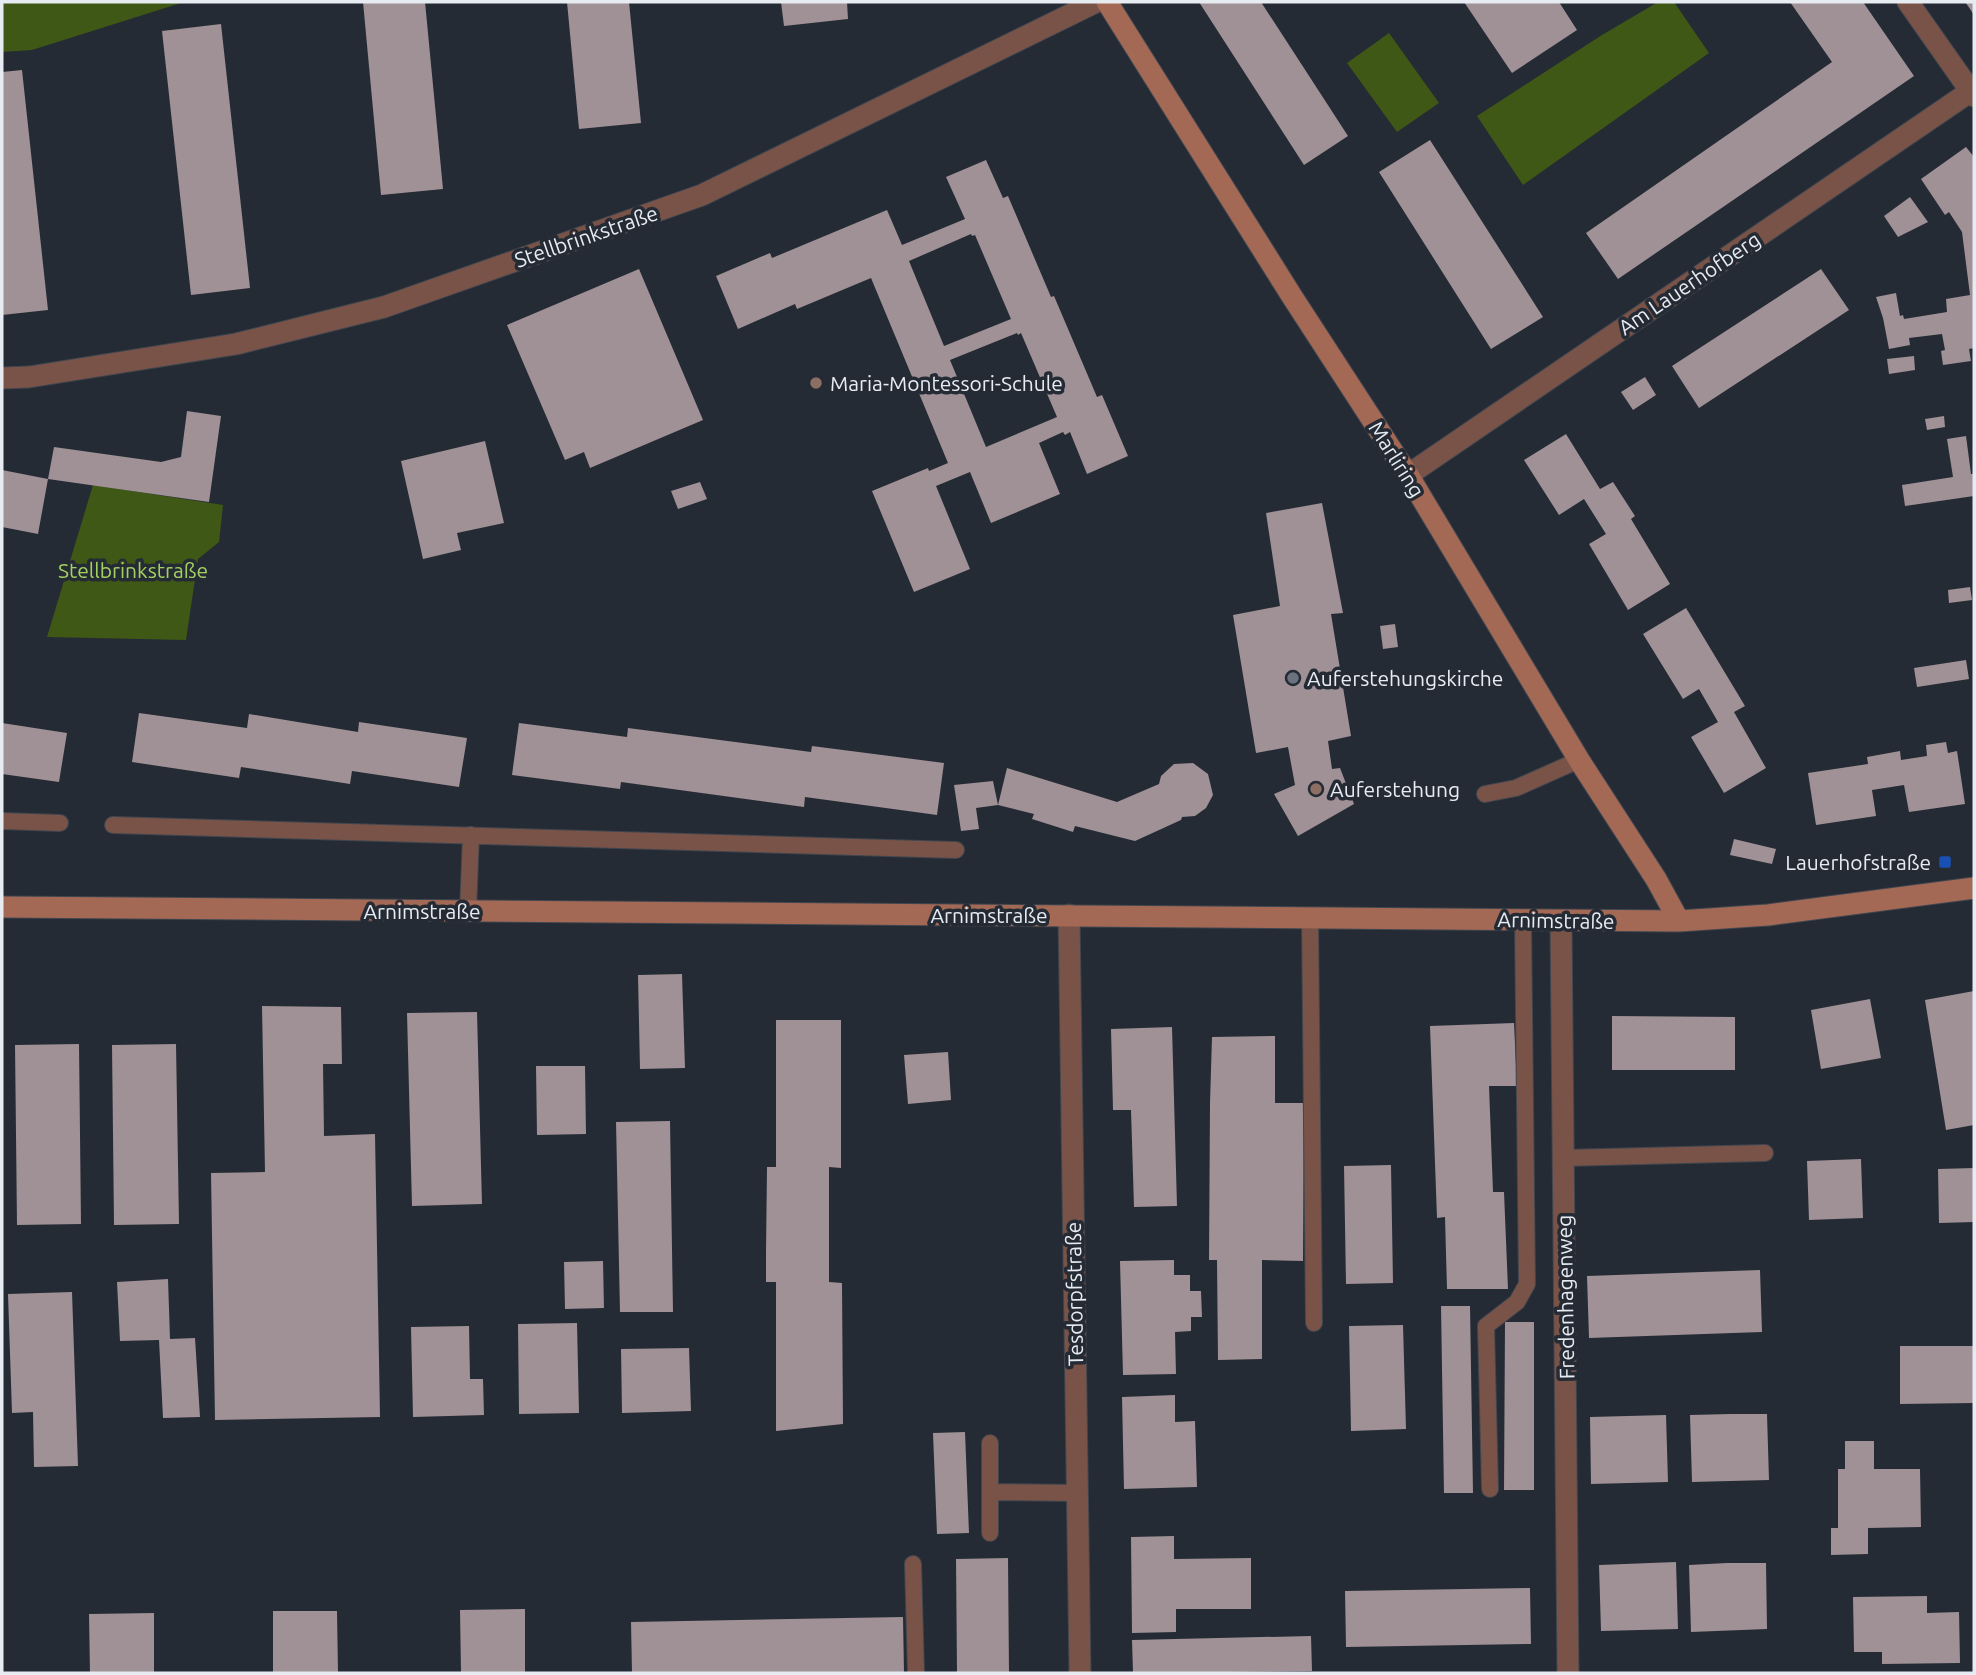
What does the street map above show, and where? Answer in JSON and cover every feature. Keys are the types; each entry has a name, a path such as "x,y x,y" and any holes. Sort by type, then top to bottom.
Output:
{"main road":[{"name":"Marliring","path":"1107,2 1408,475 1579,760 1656,879 1679,921"},
{"name":"Arnimstraße","path":"2,907 1679,921 1768,915 1974,888"}],"street":[{"name":"Stellbrinkstraße","path":"2,379 43,375 236,344 384,307 702,195 1096,2"},
{"path":"1908,2 1972,93"},
{"name":"Am Lauerhofberg","path":"1408,475 1972,93"},
{"name":"Tesdorpfstraße","path":"1069,915 1080,1673"},
{"name":"Fredenhagenweg","path":"1561,921 1568,1673"}],"lane":[{"path":"1485,794 1516,788 1579,760"},
{"path":"2,821 60,823"},
{"path":"113,825 956,850"},
{"path":"468,911 471,835"},
{"path":"1310,918 1314,1323"},
{"path":"1490,1489 1486,1326 1517,1302 1527,1283 1523,920"},
{"path":"1563,1158 1765,1153"},
{"path":"990,1443 990,1533"},
{"path":"990,1492 1077,1493"},
{"path":"913,1564 916,1673"}],"green space":[{"path":"2,2 184,2 32,50 2,52"},
{"path":"1658,2 1674,2 1709,53 1523,185 1477,116"},
{"path":"1389,33 1439,103 1397,132 1347,63"},
{"name":"Stellbrinkstraße","path":"93,485 223,505 219,542 198,559 186,640 47,637"}],"building":[{"path":"363,2 425,2 443,189 381,195"},
{"path":"567,2 629,2 641,123 579,129"},
{"path":"781,2 847,2 848,19 784,26"},
{"path":"1199,2 1261,2 1348,136 1304,165"},
{"path":"1464,2 1559,2 1577,30 1512,73"},
{"path":"1790,2 1863,2 1914,76 1618,279 1586,233 1832,62"},
{"path":"1965,2 1974,2 1974,15 1968,6"},
{"path":"221,24 250,288 191,295 162,31"},
{"path":"22,70 48,310 2,315 2,72"},
{"path":"1430,140 1543,317 1491,349 1379,172"},
{"path":"1966,147 1974,157 1974,348 1969,349 1971,361 1943,365 1941,351 1945,350 1942,334 1909,338 1910,345 1889,349 1876,297 1896,293 1900,316 1903,315 1904,319 1947,312 1946,299 1970,295 1962,232 1949,212 1945,215 1921,179"},
{"path":"986,160 1003,198 1008,196 1097,397 1102,395 1128,456 1087,474 1070,432 1065,435 1063,432 1039,443 1060,494 991,523 970,472 936,486 970,569 914,592 872,491 928,468 929,471 948,463 871,278 797,309 795,304 738,329 716,276 770,253 772,258 887,210 902,245 965,219 946,177","holes":["971,234 975,235 1011,319 944,346 909,261","1021,333 1057,417 986,447 950,360"]},
{"path":"1910,197 1928,222 1898,237 1884,216"},
{"path":"639,269 703,420 590,468 584,452 565,460 507,325"},
{"path":"1821,269 1849,310 1699,408 1672,366"},
{"path":"1914,356 1915,370 1889,374 1887,359"},
{"path":"1645,377 1656,395 1633,410 1621,392"},
{"path":"187,411 221,416 209,502 48,479 54,447 161,462 181,457"},
{"path":"1944,416 1945,427 1927,430 1925,419"},
{"path":"1566,434 1600,489 1613,482 1635,516 1631,519 1670,584 1628,610 1589,544 1606,534 1584,499 1559,515 1524,460"},
{"path":"1966,436 1971,474 1974,474 1974,496 1905,506 1902,485 1953,477 1947,439"},
{"path":"485,441 504,523 457,533 461,550 423,559 401,461"},
{"path":"2,470 48,479 38,534 2,527"},
{"path":"700,482 707,499 678,509 671,491"},
{"name":"Auferstehungskirche","path":"1322,503 1343,613 1331,614 1351,736 1328,741 1332,769 1340,768 1354,804 1298,836 1274,794 1295,785 1288,747 1256,753 1233,615 1280,606 1266,513"},
{"path":"1970,587 1972,600 1949,603 1948,590"},
{"path":"1686,608 1745,706 1734,712 1766,768 1724,793 1691,737 1718,722 1699,689 1683,699 1643,634"},
{"path":"1395,624 1398,647 1383,649 1380,626"},
{"path":"1966,660 1969,679 1917,687 1914,668"},
{"path":"139,713 247,728 249,714 358,732 359,722 467,738 459,787 352,771 350,784 241,767 239,778 132,762"},
{"path":"2,723 67,733 59,782 2,774"},
{"path":"519,723 627,737 628,728 811,752 812,746 944,763 937,815 805,797 804,807 621,782 620,789 512,775"},
{"path":"1946,742 1948,753 1957,751 1965,804 1909,812 1904,785 1872,790 1876,816 1816,825 1808,773 1868,764 1867,757 1900,751 1901,760 1927,756 1926,745"},
{"path":"1193,763 1208,774 1213,795 1206,808 1195,816 1182,817 1181,820 1135,841 1075,826 1073,832 1032,819 1034,814 998,805 1007,768 1117,802 1159,784 1161,776 1174,764"},
{"path":"993,781 998,805 976,808 979,829 961,831 954,785"},
{"path":"1734,839 1776,849 1772,864 1730,855"},
{"path":"682,974 685,1068 640,1069 638,975"},
{"path":"1974,991 1974,1125 1946,1130 1925,1000"},
{"path":"1870,999 1881,1058 1821,1069 1811,1010"},
{"path":"262,1006 341,1007 342,1064 323,1064 324,1136 375,1134 380,1417 215,1420 211,1173 265,1172"},
{"path":"477,1012 482,1204 412,1206 407,1013"},
{"path":"1612,1016 1735,1017 1735,1070 1612,1070"},
{"path":"776,1020 841,1020 841,1168 829,1167 829,1282 842,1283 843,1424 776,1431 776,1282 766,1282 766,1252 767,1167 776,1167"},
{"path":"1514,1023 1517,1086 1489,1086 1493,1192 1504,1192 1508,1289 1447,1289 1445,1217 1437,1218 1430,1026"},
{"path":"1172,1027 1177,1206 1134,1207 1131,1110 1113,1110 1111,1029"},
{"path":"1275,1036 1275,1103 1304,1103 1303,1261 1262,1260 1262,1359 1218,1360 1217,1260 1209,1260 1212,1037"},
{"path":"79,1044 81,1224 17,1225 15,1045"},
{"path":"176,1044 179,1224 114,1225 112,1045"},
{"path":"948,1052 951,1100 908,1104 904,1055"},
{"path":"536,1066 585,1066 586,1134 537,1135"},
{"path":"670,1121 673,1312 620,1312 616,1122"},
{"path":"1861,1159 1863,1218 1809,1220 1807,1161"},
{"path":"1391,1165 1393,1283 1346,1284 1344,1166"},
{"path":"1974,1168 1974,1222 1939,1223 1938,1169"},
{"path":"1174,1260 1174,1275 1190,1275 1190,1291 1201,1291 1202,1317 1191,1317 1191,1331 1175,1332 1176,1374 1123,1375 1120,1261"},
{"path":"603,1261 604,1308 565,1309 564,1262"},
{"path":"1760,1270 1762,1332 1589,1338 1587,1276"},
{"path":"168,1279 170,1339 195,1338 200,1417 163,1418 159,1340 120,1341 117,1282"},
{"path":"72,1292 78,1466 34,1467 33,1412 12,1413 8,1294"},
{"path":"1441,1306 1470,1306 1473,1493 1444,1493"},
{"path":"1505,1322 1534,1322 1534,1490 1504,1490"},
{"path":"577,1323 579,1413 519,1414 518,1324"},
{"path":"1403,1325 1406,1429 1351,1431 1349,1326"},
{"path":"469,1326 470,1379 483,1379 484,1415 413,1417 411,1327"},
{"path":"1900,1346 1974,1346 1974,1403 1900,1404"},
{"path":"689,1348 691,1411 622,1413 621,1349"},
{"path":"1175,1395 1175,1422 1195,1421 1197,1487 1124,1489 1122,1397"},
{"path":"1767,1414 1769,1480 1692,1482 1690,1415"},
{"path":"1666,1415 1668,1482 1591,1484 1590,1417"},
{"path":"965,1432 969,1533 937,1534 933,1433"},
{"path":"1845,1441 1874,1441 1874,1469 1920,1469 1921,1527 1868,1528 1868,1554 1831,1555 1831,1528 1838,1528 1838,1469 1845,1469"},
{"path":"1174,1536 1174,1559 1251,1558 1251,1609 1176,1609 1176,1632 1132,1633 1131,1537"},
{"path":"1008,1558 1009,1673 957,1673 956,1559"},
{"path":"1676,1562 1678,1629 1601,1631 1599,1565"},
{"path":"1766,1563 1767,1629 1691,1632 1689,1565"},
{"path":"1530,1588 1531,1644 1346,1647 1345,1591"},
{"path":"1927,1596 1927,1613 1959,1612 1960,1663 1882,1664 1882,1652 1854,1652 1853,1597"},
{"path":"525,1609 525,1673 461,1673 460,1610"},
{"path":"273,1611 337,1611 338,1673 273,1673"},
{"path":"154,1613 154,1673 90,1673 89,1614"},
{"path":"903,1617 904,1673 632,1673 631,1622"},
{"path":"1311,1636 1312,1671 1133,1673 1132,1640"}],"place":[{"name":"Maria-Montessori-Schule","path":"816,383"},
{"name":"Auferstehungskirche","path":"1293,678"},
{"name":"Auferstehung","path":"1316,789"},
{"name":"Lauerhofstraße","path":"1945,862"}]}
